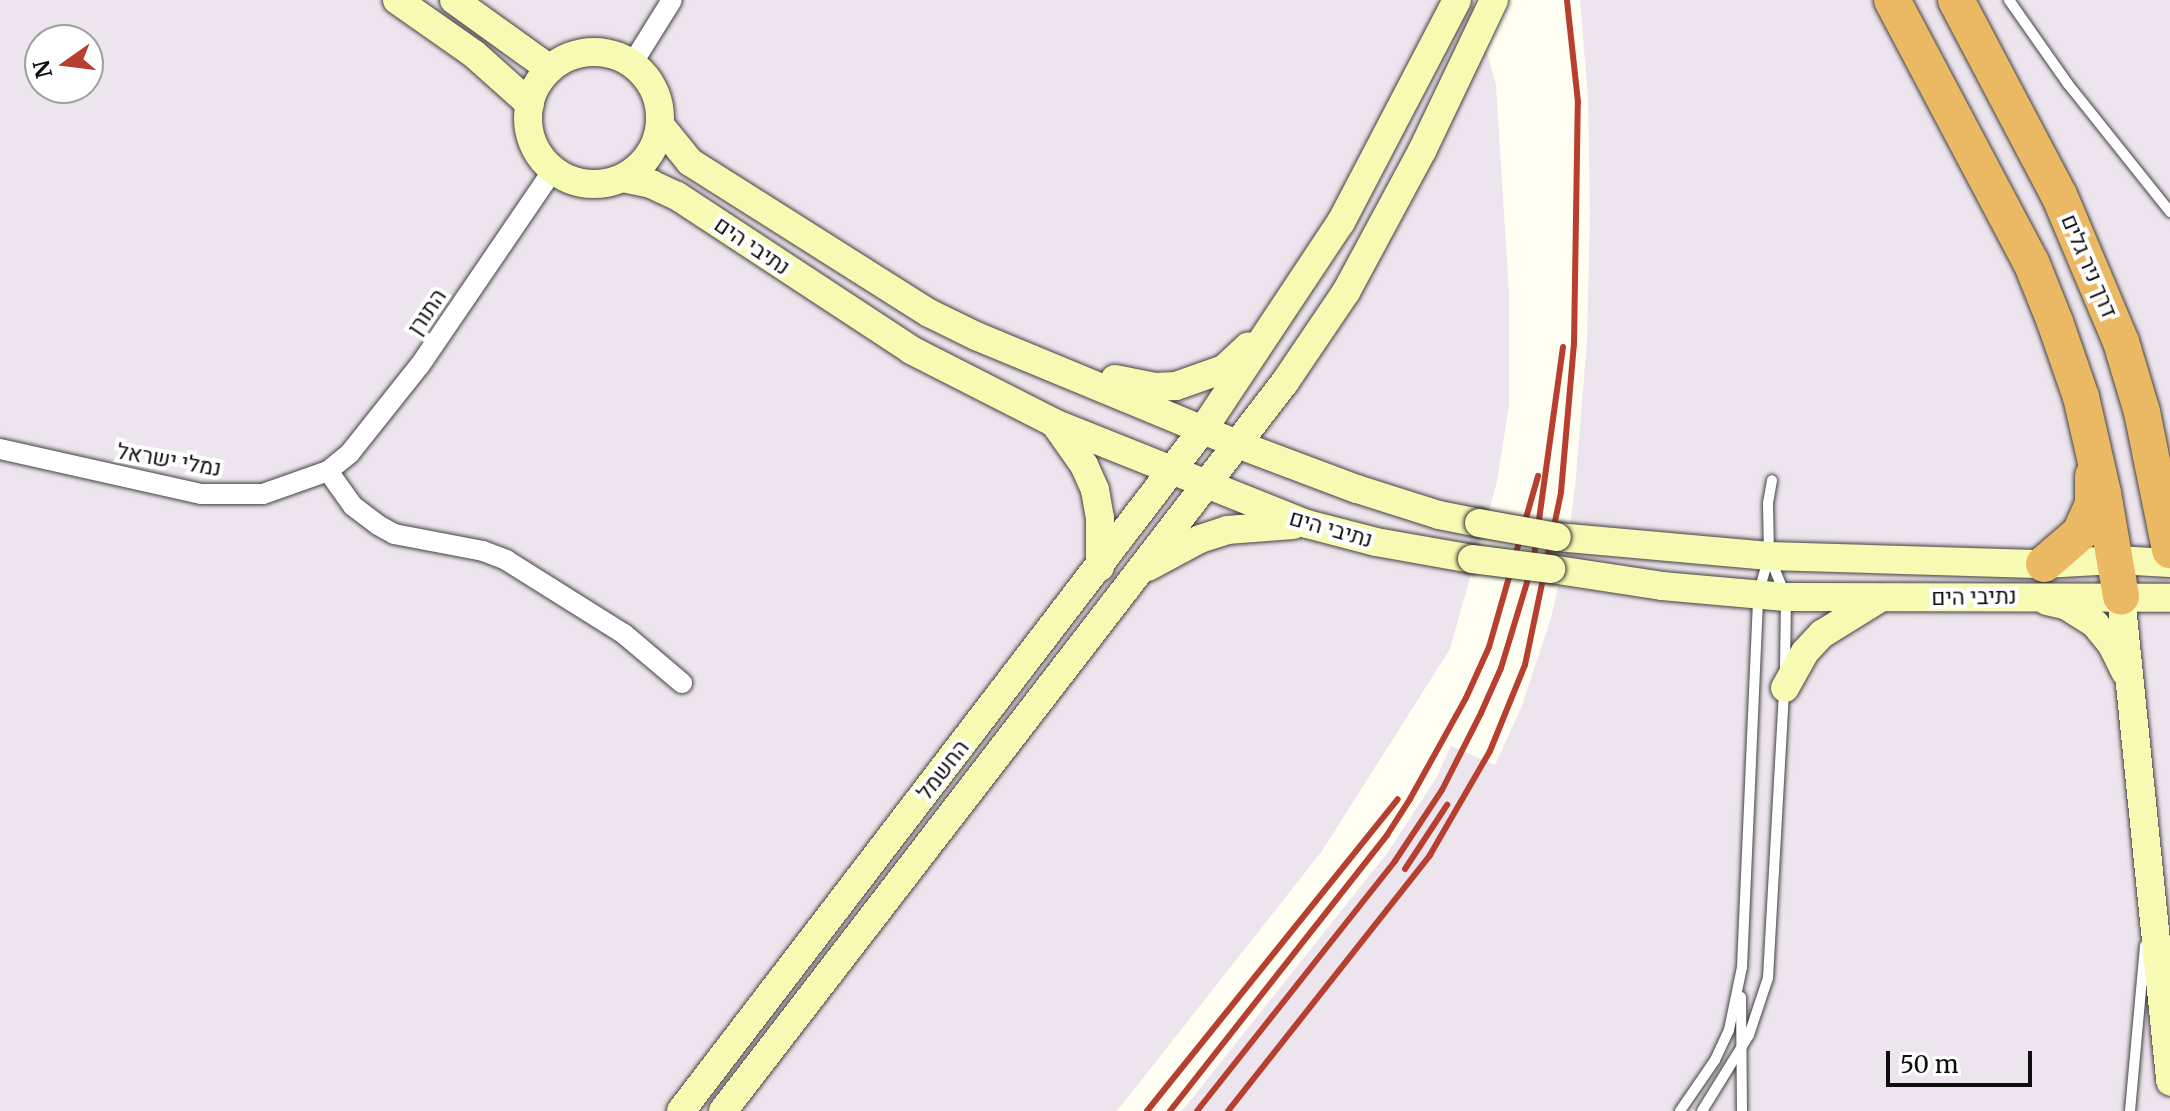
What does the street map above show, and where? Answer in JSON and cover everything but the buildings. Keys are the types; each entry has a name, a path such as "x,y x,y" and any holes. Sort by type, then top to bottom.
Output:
{"highway":[{"path":"1892,0 2031,262 2081,397 2121,596"},
{"name":"דרך ניר גלים","path":"1956,0 2079,238 2121,342 2142,412 2170,550"},
{"path":"2142,412 2170,463"},
{"path":"2044,564 2080,533 2093,504 2091,450"}],"street":[{"path":"397,0 474,54 530,104"},
{"path":"454,0 550,69"},
{"path":"632,64 672,0"},
{"name":"החשמל","path":"723,1111 1206,486 1346,292 1422,151 1494,0"},
{"path":"1048,365 1155,387 1176,386 1224,369 1281,316 1341,222 1452,10"},
{"path":"599,52 632,64 654,91 660,125 648,157 623,178 586,184 553,170 532,140 530,104 537,84 550,69 573,56 599,52"},
{"name":"נתיבי הים","path":"660,125 690,162 929,313 1237,444 1357,489 1439,515 1557,537 1769,556 2044,564 2116,560 2170,563"},
{"name":"התורן","path":"328,471 350,453 420,365 553,170"},
{"name":"נתיבי הים","path":"623,178 651,184 677,196 911,350 1054,423 1307,524 1376,542 1472,559 1621,581 1758,595 2170,598"},
{"name":"החשמל","path":"681,1111 1100,567 1204,428 1281,316"},
{"path":"1054,423 1084,465 1095,490 1100,518 1100,567"},
{"name":"נמלי ישראל","path":"0,449 175,489 238,496 275,491 328,471"},
{"path":"328,471 353,506 378,525 394,534 483,551 506,560 624,634 682,683"},
{"path":"1140,571 1200,539 1227,530 1307,524"},
{"path":"2023,596 2065,605 2095,624 2112,645 2131,684"},
{"path":"2121,596 2170,1082"},
{"path":"1785,688 1805,652 1822,634 1880,598"}],"lane":[{"path":"2009,0 2060,73 2170,212"},
{"path":"1742,1111 1742,967 1758,595 1769,556 1768,503 1772,480"},
{"path":"1702,1111 1742,1047 1768,978 1785,688 1786,597 1769,556"},
{"path":"2130,1111 2151,888"},
{"path":"1680,1111 1715,1060 1729,1030 1742,967"}],"shaded area":[{"path":"0,0 1473,0 1496,85 1509,292 1509,405 1497,482 1450,649 1322,851 1117,1111 0,1111"},
{"path":"1580,0 2170,0 2170,1111 1182,1111 1388,852 1436,778 1451,746 1495,765 1521,708 1551,618 1567,549 1575,487 1587,341 1590,211 1588,98"}],"railway":[{"path":"1228,1111 1430,855 1490,751 1525,665 1561,492 1574,344 1578,102 1567,0"},
{"path":"1197,1111 1395,861 1442,790 1481,713 1501,668 1533,563 1563,347"},
{"path":"1170,1111 1387,835 1410,799 1466,698 1489,647 1538,476"},
{"path":"1147,1111 1398,799"},
{"path":"1405,869 1447,805"}]}
